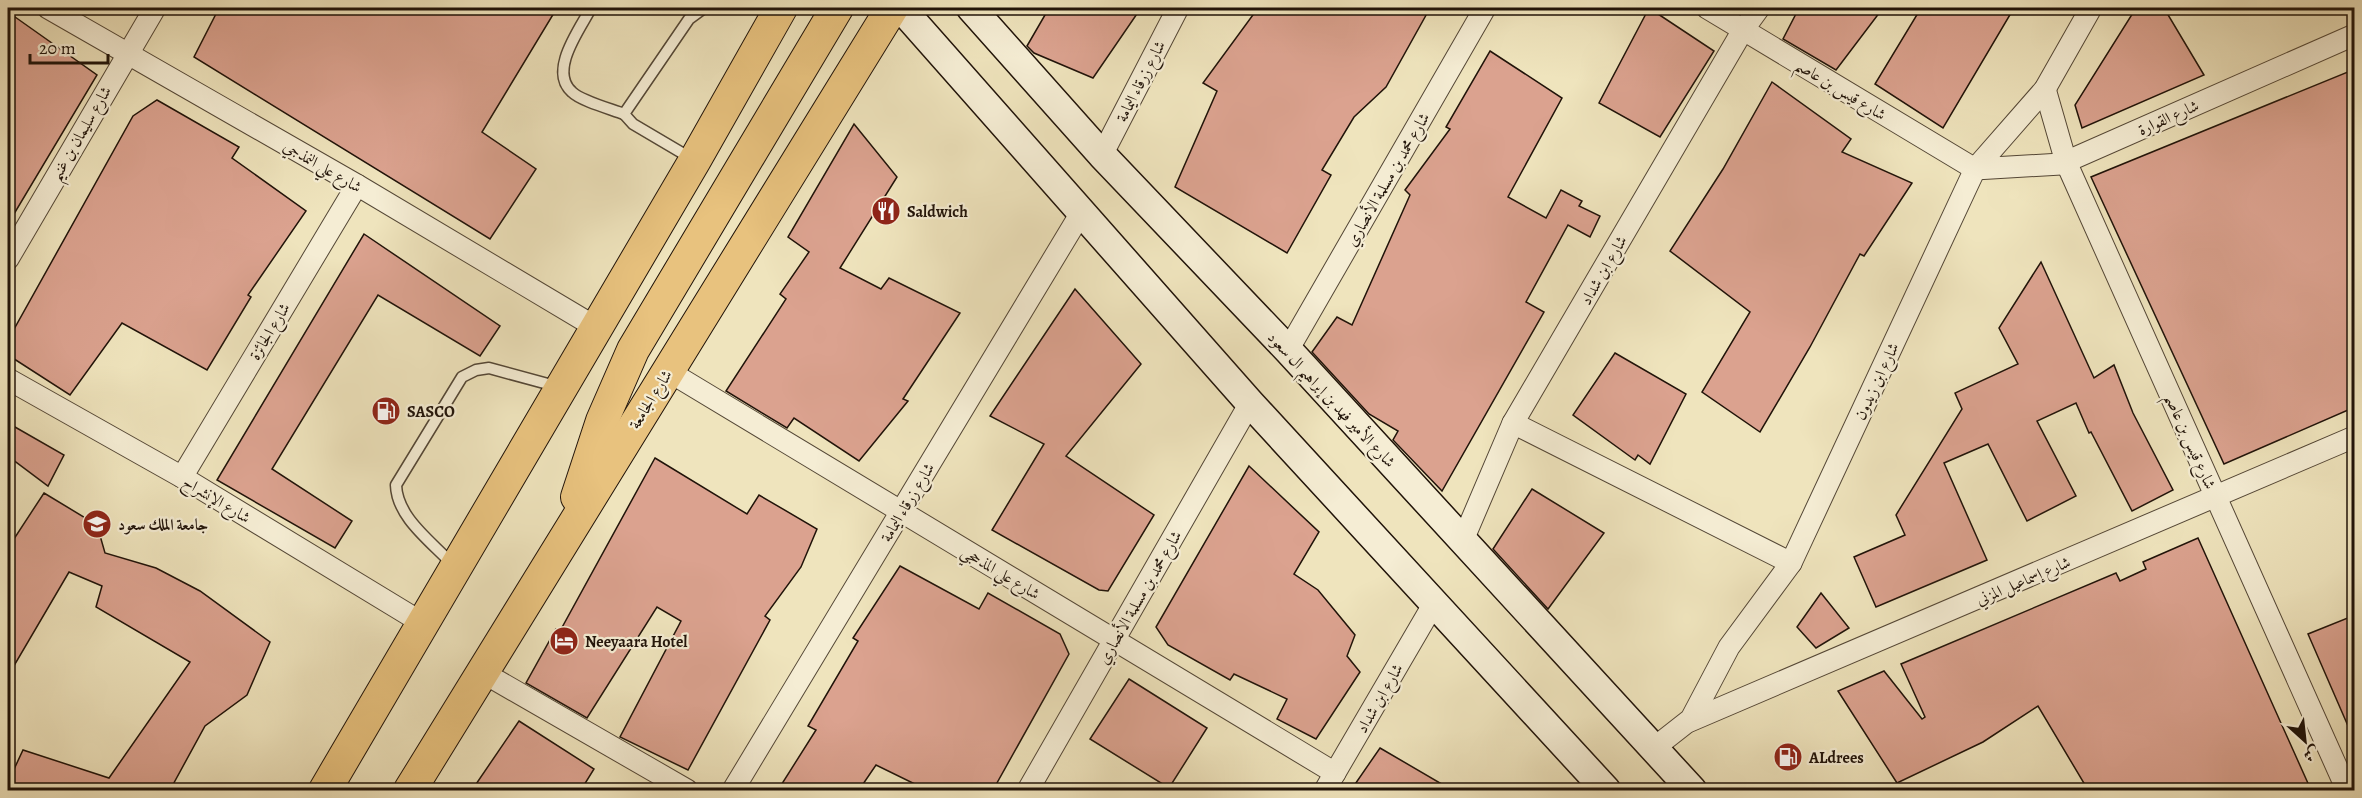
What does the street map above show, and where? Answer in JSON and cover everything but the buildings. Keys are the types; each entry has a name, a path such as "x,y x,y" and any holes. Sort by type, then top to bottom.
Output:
{"main road":[{"path":"325,790 695,160 781,8"},
{"path":"568,532 577,495 602,421 633,350 837,8"},
{"name":"شارع الجامعة","path":"410,790 892,8"},
{"path":"901,8 1433,606 1606,790"},
{"name":"شارع الأمير فهد بن إبراهيم ال سعود","path":"971,8 1102,154 1288,350 1692,790"}],"street":[{"name":"شارع علي النمذجي","path":"48,8 357,185 597,327"},
{"name":"شارع سليمان بن غنيم","path":"8,258 126,53 155,8"},
{"name":"شارع زرقاء اليمامة","path":"1102,154 1178,8"},
{"name":"شارع محمد بن مسلمة الأنصاري","path":"1288,350 1485,8"},
{"name":"شارع قيس بن عاصم","path":"1707,8 1976,169"},
{"name":"شارع ابن شداد","path":"1463,540 1513,423 1743,30 1759,8"},
{"name":"شارع ابن زيدون","path":"1654,748 1690,721 1729,647 1791,563 1976,169 2045,89 2091,8"},
{"name":"شارع القوارة","path":"1976,169 2066,162 2355,35"},
{"name":"شارع قيس بن عاصم","path":"2045,89 2066,162 2347,790"},
{"name":"شارع الجائزة","path":"182,477 357,185"},
{"name":"شارع زرقاء اليمامة","path":"733,790 1081,213"},
{"name":"شارع علي المذحجي","path":"668,371 1114,640 1330,782"},
{"name":"شارع الإنشراح","path":"8,379 182,477 424,624"},
{"name":"شارع محمد بن مسلمة الأنصاري","path":"1028,790 1250,403"},
{"path":"1513,423 1791,563"},
{"name":"شارع إسماعيل المزني","path":"1690,721 2355,437"},
{"name":"شارع ابن شداد","path":"1330,782 1433,606"},
{"path":"482,672 687,790"}],"lane":[{"path":"591,8 561,65 564,78 572,92 624,114 633,124 695,160"},
{"path":"624,114 688,19 704,8"},
{"path":"456,568 401,510 396,496 396,484 462,377 476,370 489,368 562,388"}],"place":[{"name":"Saldwich","path":"886,211"},
{"name":"SASCO","path":"386,411"},
{"name":"جامعة الملك سعود","path":"97,524"},
{"name":"Neeyaara Hotel","path":"564,641"},
{"name":"ALdrees","path":"1788,757"}]}
